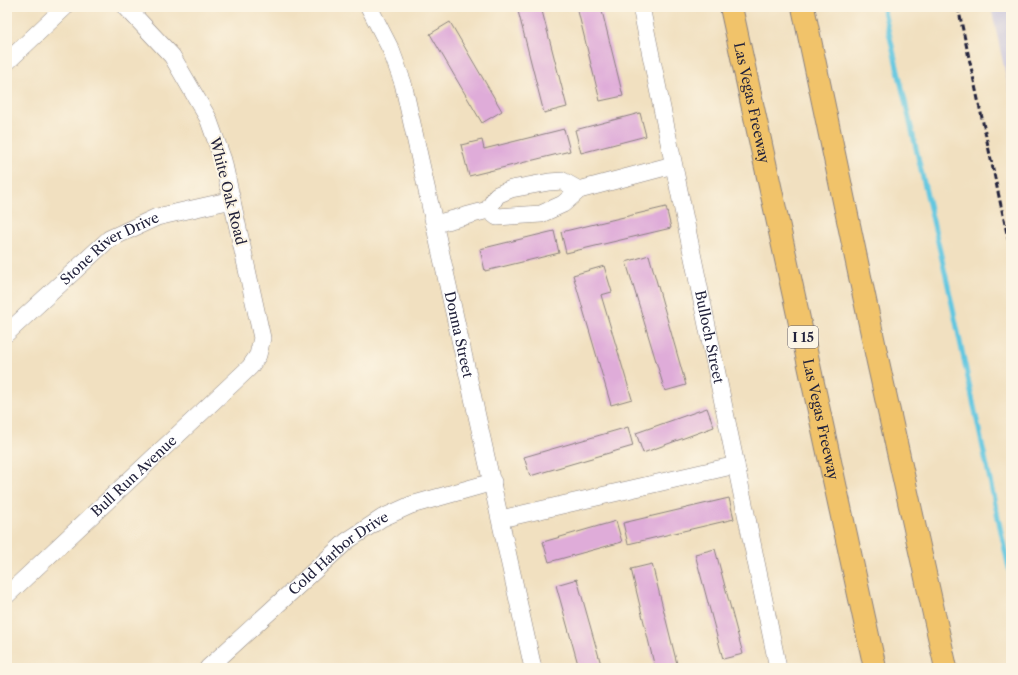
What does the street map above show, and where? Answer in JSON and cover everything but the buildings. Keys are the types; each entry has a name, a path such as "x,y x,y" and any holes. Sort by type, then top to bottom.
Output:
{"highway":[{"name":"Las Vegas Freeway","path":"731,7 875,668"},
{"path":"803,7 878,362 946,668"}],"street":[{"path":"7,62 65,7"},
{"name":"White Oak Road","path":"126,7 172,56 208,118 223,160 262,338 258,354"},
{"name":"Donna Street","path":"369,7 391,50 403,83 533,668"},
{"name":"Bulloch Street","path":"641,7 778,668"},
{"path":"488,210 497,217 541,214 563,204 578,190 673,165"},
{"path":"435,224 488,210 497,195 511,189 563,181 578,190"},
{"name":"Stone River Drive","path":"7,333 109,240 157,217 232,200"},
{"name":"Bull Run Avenue","path":"7,595 250,367 258,354"},
{"path":"501,519 736,465"},
{"name":"Cold Harbor Drive","path":"208,668 347,542 382,518 410,505 492,482"}],"shaded area":[{"path":"991,7 1011,7 1011,99"}],"waterway":[{"path":"883,7 947,281 1011,578"}],"railway":[{"path":"958,7 1011,252"}]}
